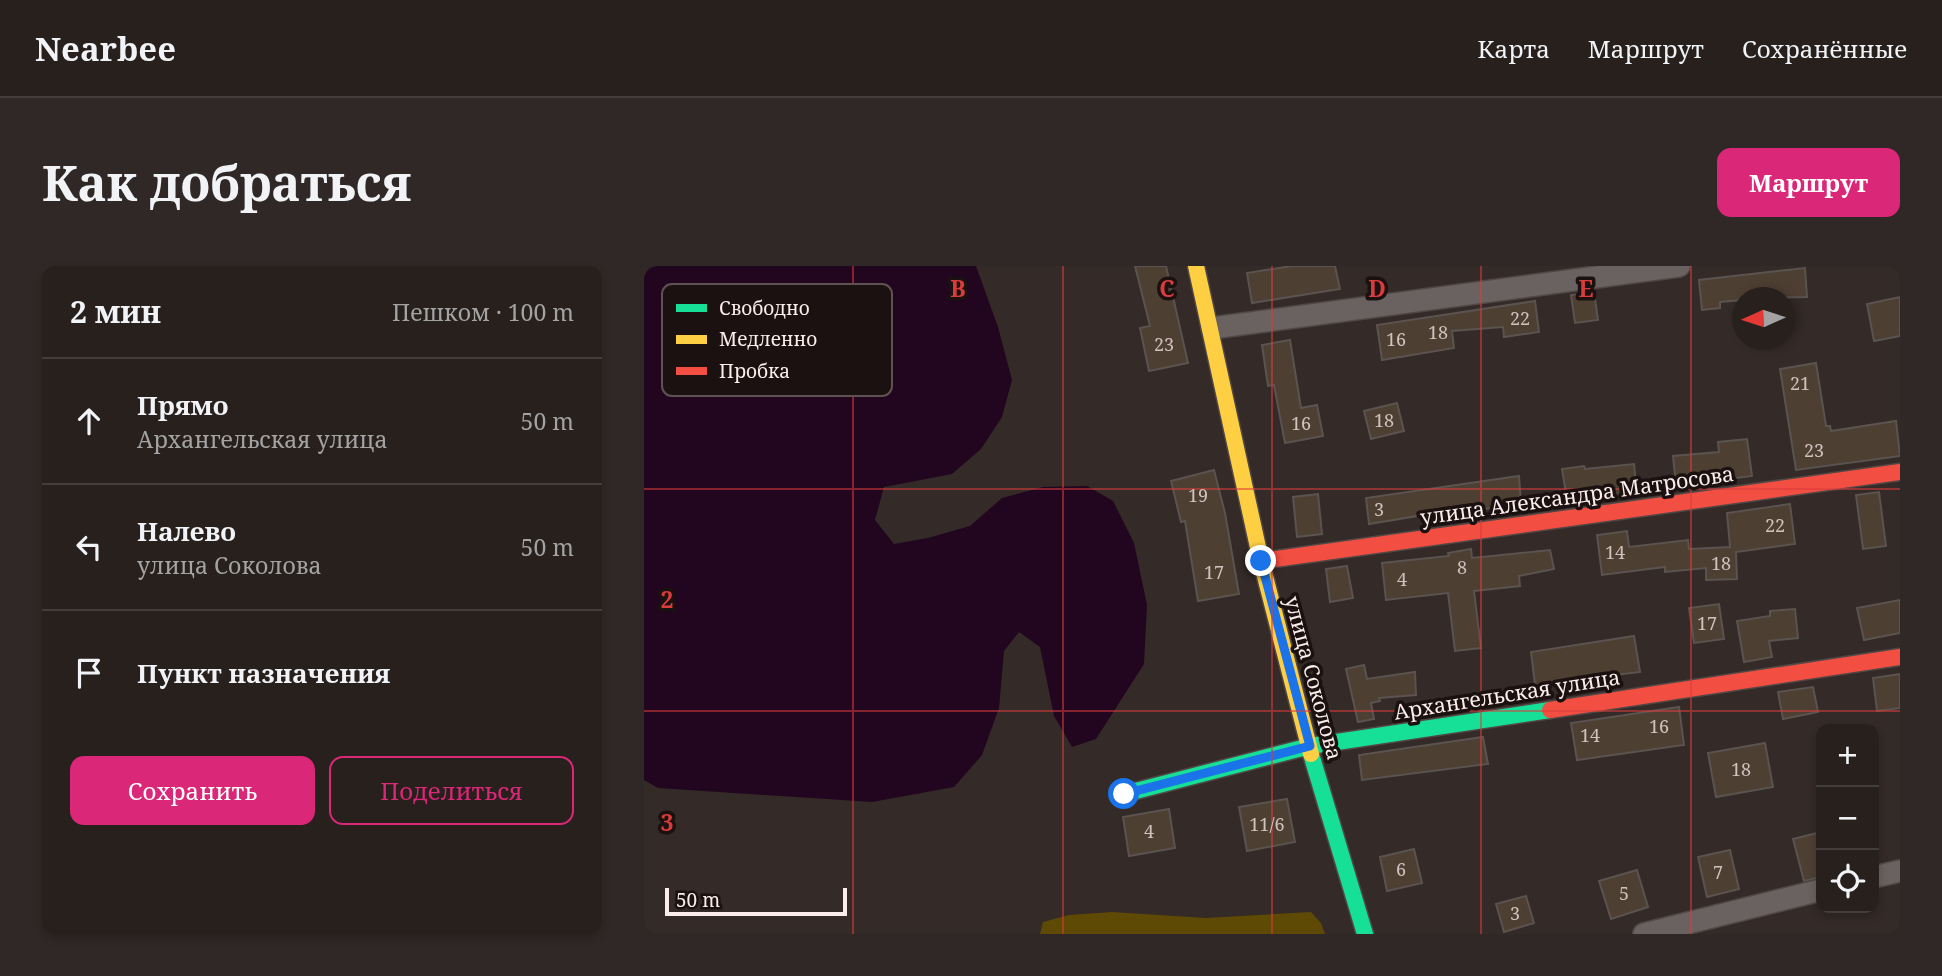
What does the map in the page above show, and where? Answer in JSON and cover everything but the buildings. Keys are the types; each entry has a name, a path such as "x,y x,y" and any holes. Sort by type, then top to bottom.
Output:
{"street":[{"name":"улица Соколова","path":"1196,266 1212,328 1261,561 1310,746 1365,934"},
{"path":"1212,328 1679,266"},
{"name":"улица Александра Матросова","path":"1261,561 1900,472"},
{"name":"Архангельская улица","path":"1124,794 1310,746 1900,657"},
{"path":"1879,876 1900,871"},
{"path":"1644,934 1816,891"}],"shaded area":[{"path":"644,266 976,266 998,327 1012,380 1002,417 981,449 952,474 884,487 875,520 894,544 970,526 1002,498 1043,487 1087,486 1113,501 1134,543 1147,605 1144,664 1096,739 1072,747 1054,716 1040,647 1019,632 1004,651 999,708 982,755 954,787 872,802 658,788 644,780"},
{"path":"1112,912 1206,918 1311,912 1321,923 1325,934 1040,934 1043,922 1069,915"}],"traffic: fast":[{"path":"1124,794 1310,746 1550,710"},
{"path":"1311,754 1365,934"}],"traffic: slow":[{"path":"1196,266 1261,561 1311,754"}],"traffic: jam":[{"path":"1261,561 1900,472"},
{"path":"1550,710 1900,657"}],"route":[{"path":"1124,794 1310,746 1261,561"}]}
